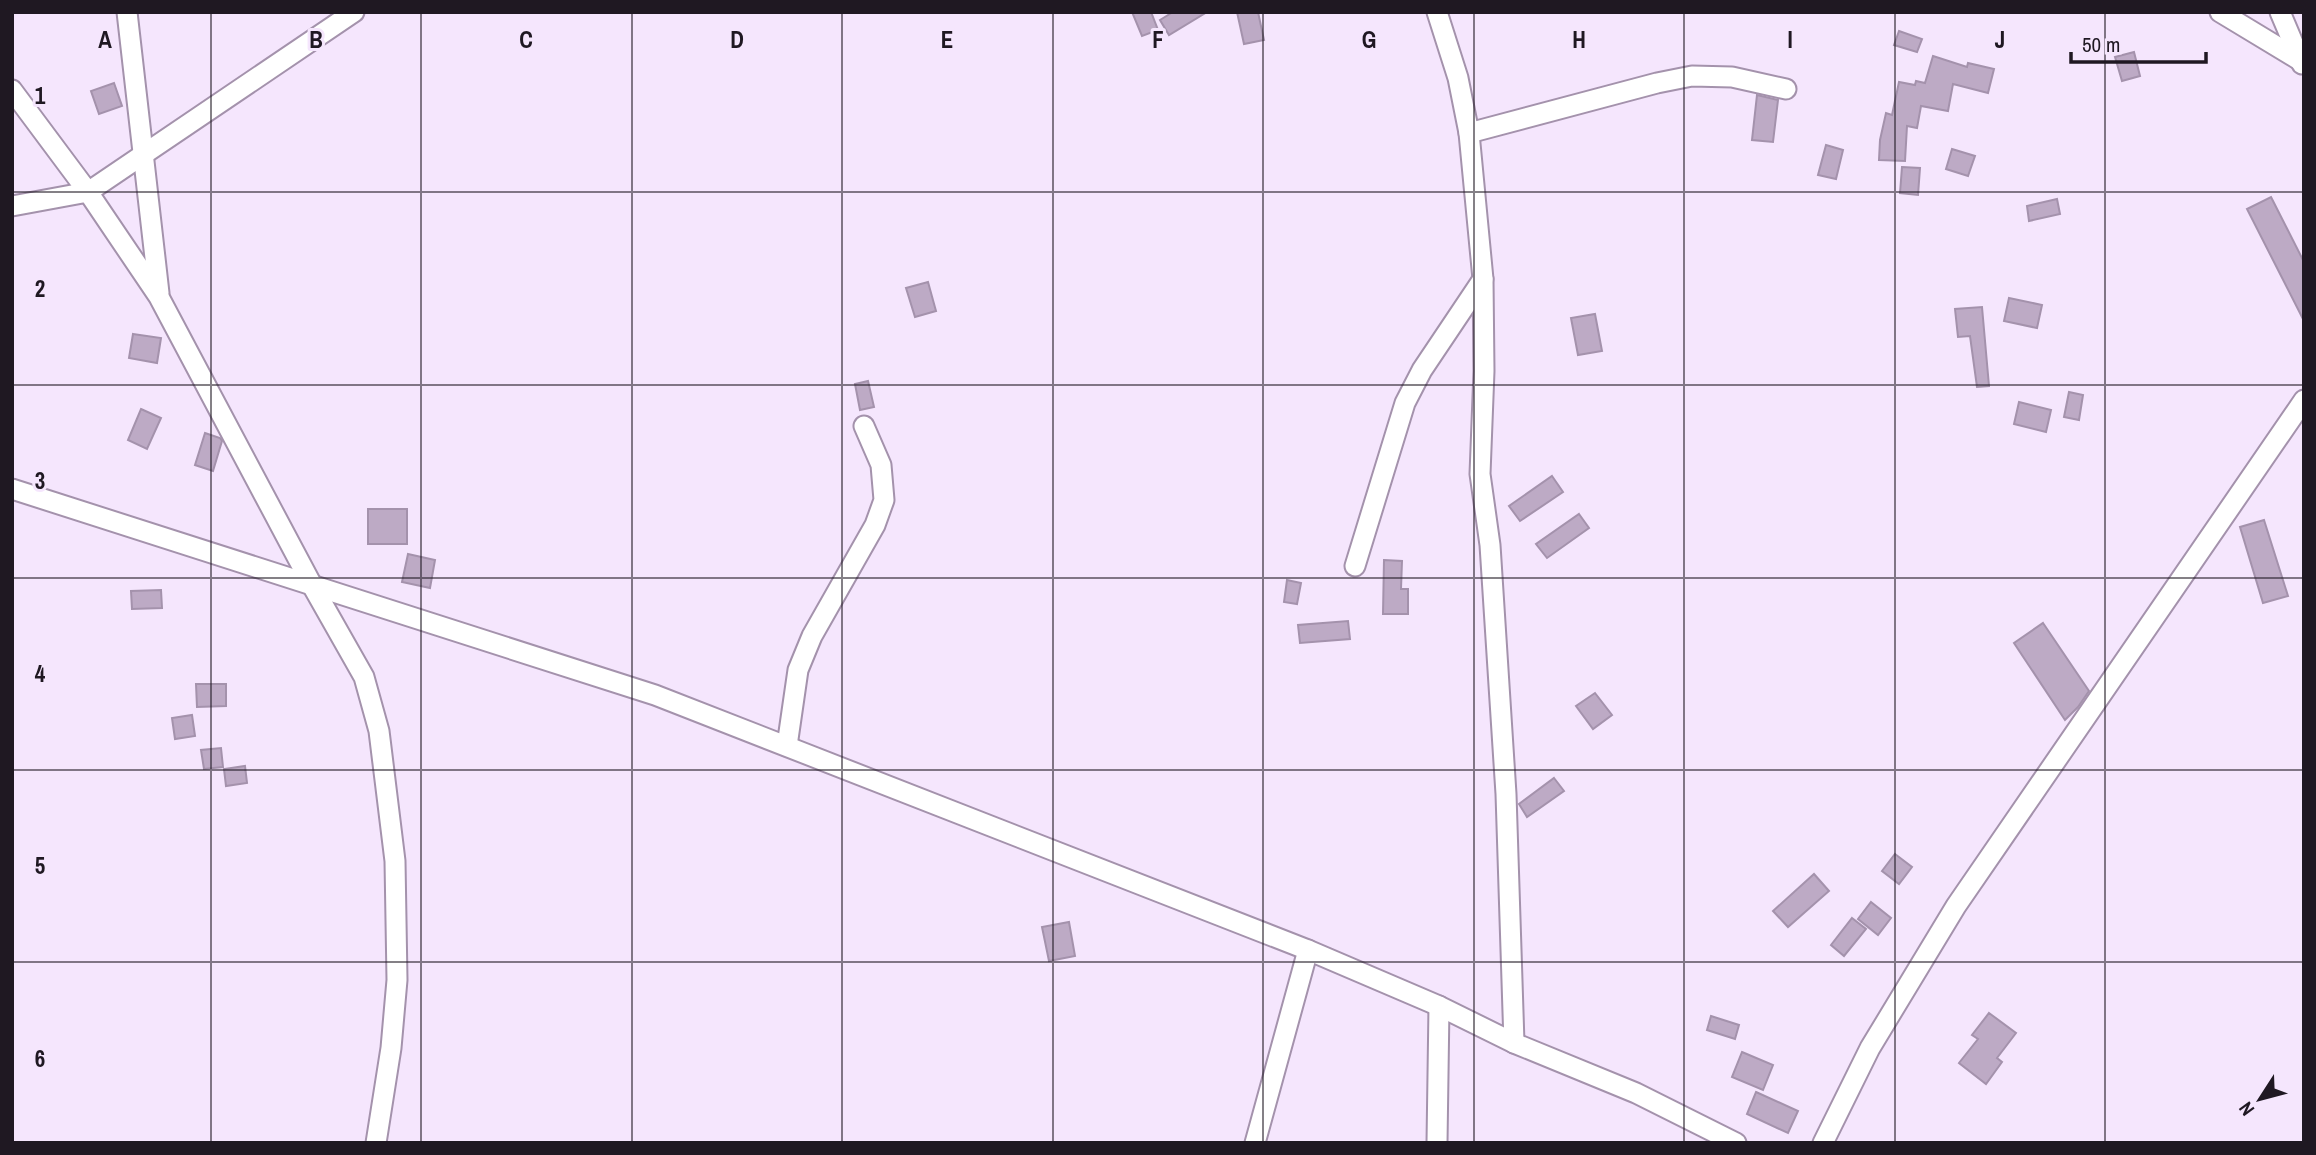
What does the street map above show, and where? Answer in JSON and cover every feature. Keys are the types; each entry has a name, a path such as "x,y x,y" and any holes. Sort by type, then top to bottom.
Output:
{"street":[{"path":"127,12 159,297"},
{"path":"12,206 88,192 354,12"},
{"path":"1437,12 1458,78 1469,133 1483,279 1484,371 1480,474 1490,545 1506,794 1514,1044"},
{"path":"2220,12 2302,65"},
{"path":"2280,12 2302,65"},
{"path":"1469,133 1692,76 1732,77 1786,89"},
{"path":"12,90 88,192 159,297 313,587 364,677 379,731 393,848 397,980 391,1048 376,1143"},
{"path":"1356,566 1405,402 1422,370 1483,279"},
{"path":"1823,1143 1870,1048 1956,906 2304,400"},
{"path":"786,747 798,670 812,636 875,525 884,499 881,465 864,426"},
{"path":"12,489 655,695 1308,950 1439,1006 1514,1044 1636,1093 1736,1143"},
{"path":"1255,1143 1308,950"},
{"path":"1437,1143 1439,1006"}],"building":[{"path":"1132,12 1151,12 1158,30 1142,36"},
{"path":"1173,12 1207,12 1169,35 1160,20"},
{"path":"1237,12 1258,12 1264,40 1244,44"},
{"path":"1899,31 1922,39 1917,52 1894,45"},
{"path":"2134,52 2140,76 2122,81 2115,57"},
{"path":"1933,56 1967,67 1968,63 1994,69 1988,93 1953,84 1948,111 1921,106 1917,128 1907,126 1905,161 1879,160 1886,113 1892,115 1899,82 1915,85 1916,81 1925,83"},
{"path":"114,83 122,106 99,114 91,91"},
{"path":"1757,95 1778,100 1773,142 1752,140"},
{"path":"1826,145 1843,150 1836,179 1818,175"},
{"path":"1952,149 1975,156 1968,176 1946,169"},
{"path":"1902,167 1920,168 1918,195 1900,193"},
{"path":"2271,197 2304,262 2304,321 2247,209"},
{"path":"2057,199 2060,214 2029,221 2027,206"},
{"path":"928,282 936,311 915,317 906,288"},
{"path":"2009,298 2042,305 2037,328 2004,321"},
{"path":"1982,307 1989,386 1977,387 1970,336 1958,337 1955,309"},
{"path":"1595,314 1602,351 1578,355 1571,318"},
{"path":"133,334 161,338 157,363 129,358"},
{"path":"868,381 874,407 860,410 855,384"},
{"path":"2069,392 2083,395 2079,420 2064,417"},
{"path":"2019,402 2051,410 2046,432 2014,424"},
{"path":"141,409 161,418 147,449 128,440"},
{"path":"205,433 222,441 213,471 195,465"},
{"path":"1552,476 1563,492 1520,521 1509,506"},
{"path":"368,509 407,509 407,544 368,544"},
{"path":"1579,514 1589,528 1547,558 1536,544"},
{"path":"2264,520 2288,596 2263,603 2240,527"},
{"path":"408,554 435,560 430,588 402,582"},
{"path":"1384,560 1402,561 1401,589 1408,589 1408,614 1383,614"},
{"path":"1287,580 1301,583 1297,604 1284,602"},
{"path":"161,590 162,608 132,609 131,591"},
{"path":"1348,621 1350,639 1300,643 1298,625"},
{"path":"2043,623 2089,691 2065,720 2014,643"},
{"path":"196,684 226,684 226,706 197,707"},
{"path":"1595,693 1612,715 1593,729 1576,706"},
{"path":"192,715 195,736 175,739 172,718"},
{"path":"221,748 223,767 204,769 201,750"},
{"path":"245,766 247,783 226,786 224,769"},
{"path":"1554,778 1564,791 1527,817 1519,804"},
{"path":"1895,854 1912,867 1899,884 1882,871"},
{"path":"1814,874 1829,891 1788,927 1773,911"},
{"path":"1871,902 1891,918 1878,935 1858,919"},
{"path":"1852,918 1866,929 1844,956 1831,945"},
{"path":"1069,922 1075,956 1049,961 1042,927"},
{"path":"1989,1013 2016,1033 1997,1058 2002,1062 1986,1084 1959,1063 1978,1039 1972,1035"},
{"path":"1711,1016 1739,1025 1735,1039 1707,1030"},
{"path":"1742,1052 1773,1065 1763,1090 1732,1077"},
{"path":"1756,1092 1798,1111 1788,1133 1747,1114"}]}
